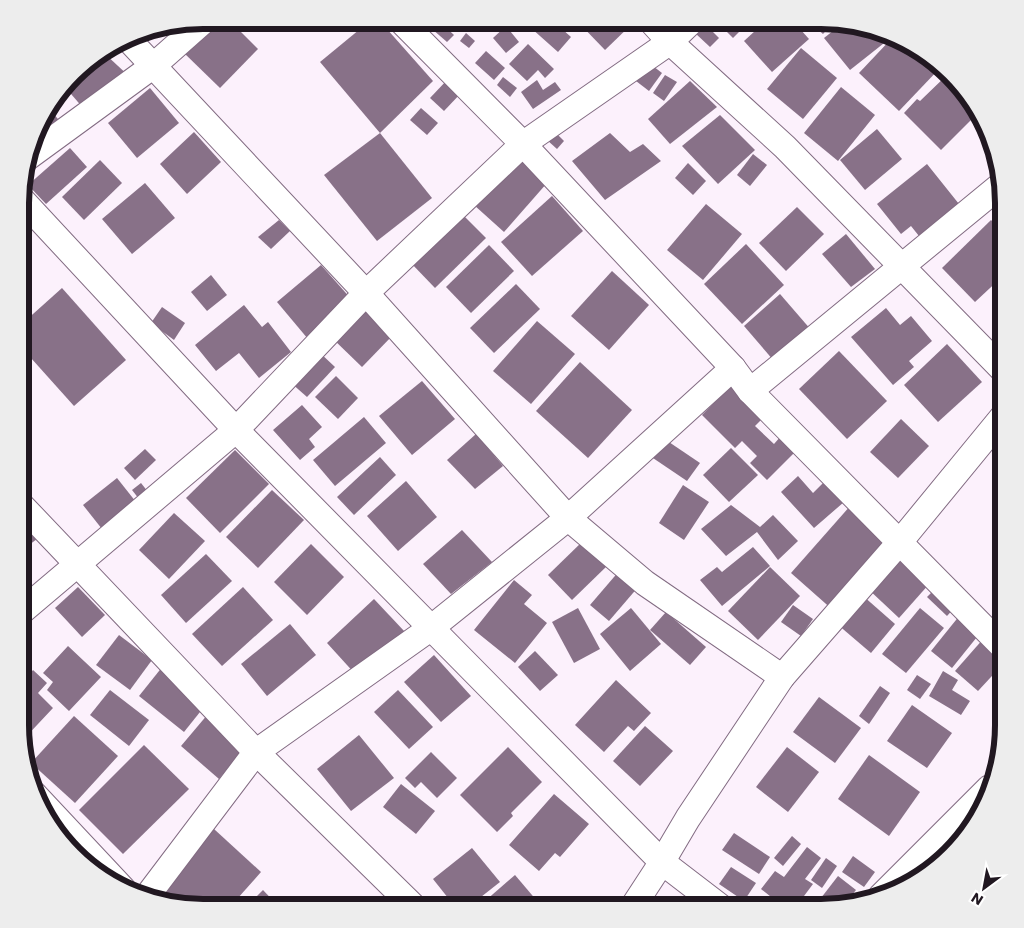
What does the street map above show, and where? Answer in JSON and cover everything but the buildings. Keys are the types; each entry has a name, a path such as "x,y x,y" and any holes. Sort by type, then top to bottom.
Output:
{"street":[{"path":"37,151 153,66 195,29"},
{"path":"409,29 523,144 733,368 750,392 995,639"},
{"path":"658,29 784,147 995,362"},
{"path":"29,605 236,430 366,293 523,144 670,42 684,29"},
{"path":"133,44 366,293 568,518 646,584 782,677"},
{"path":"750,392 995,190"},
{"path":"29,207 236,430 431,628 662,862 710,899"},
{"path":"151,891 256,752 431,628 568,518 733,368"},
{"path":"638,899 688,818 782,677 900,543 995,426"},
{"path":"29,513 256,752 406,899"},
{"path":"894,883 978,800"},
{"path":"55,817 100,866"}]}
